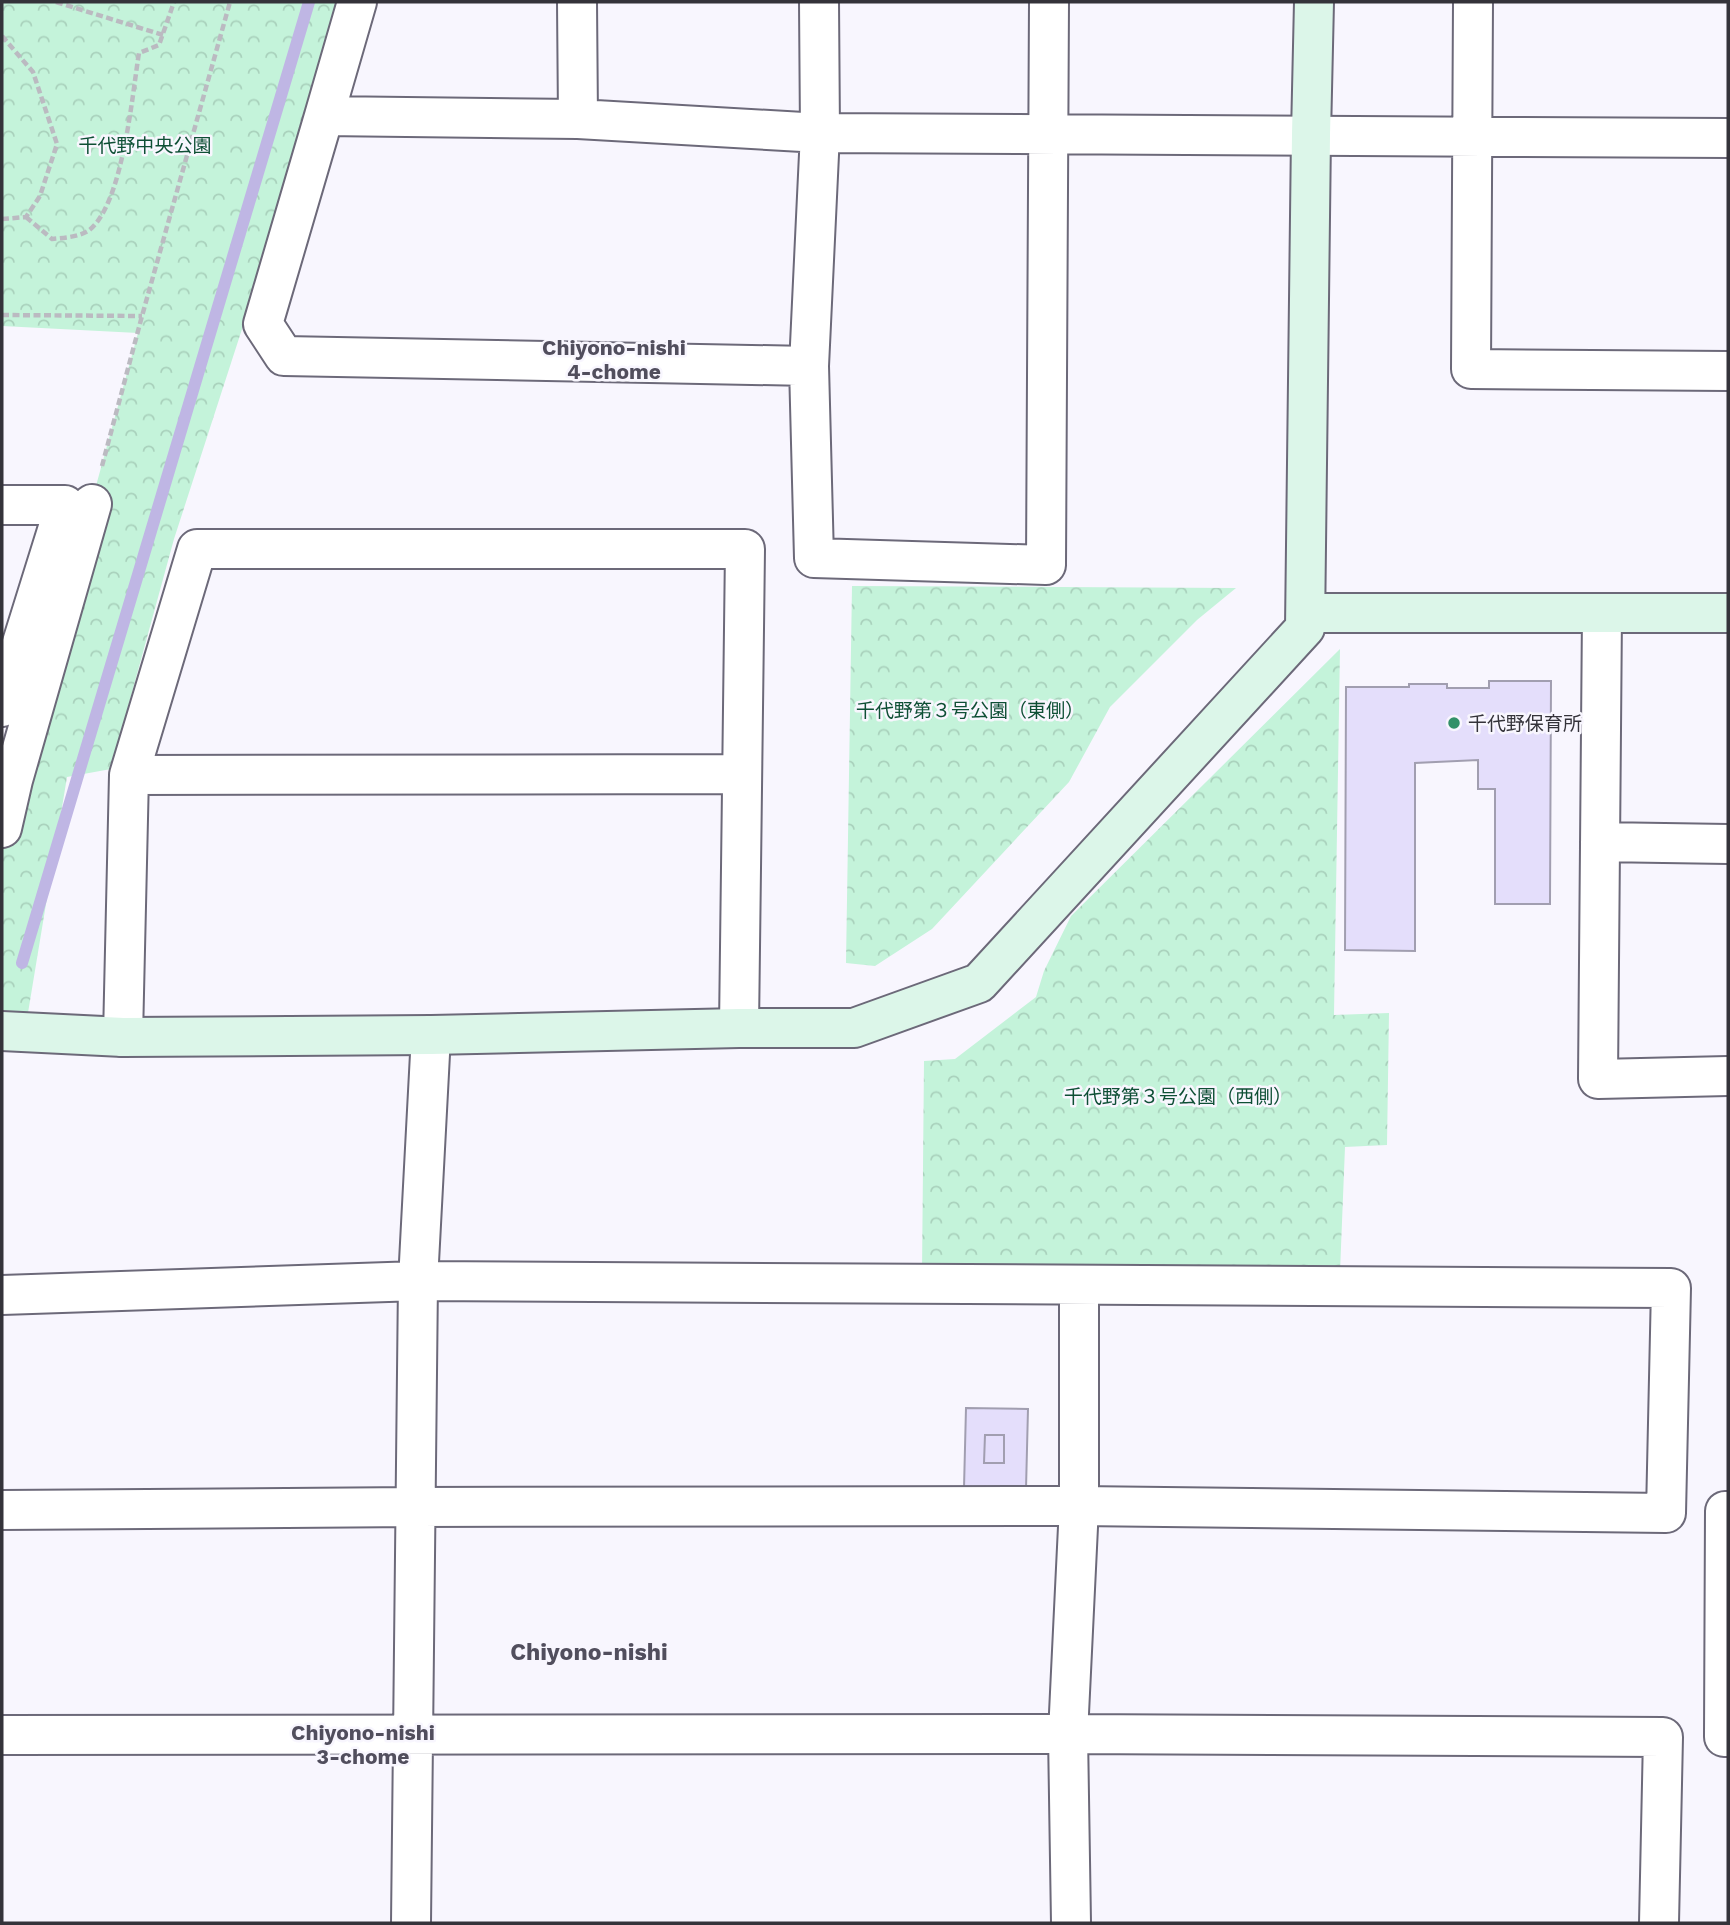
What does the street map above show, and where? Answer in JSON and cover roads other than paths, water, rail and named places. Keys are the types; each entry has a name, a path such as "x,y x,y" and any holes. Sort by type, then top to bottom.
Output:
{"street":[{"path":"356,2 263,324 284,356 809,366"},
{"path":"577,2 578,119"},
{"path":"819,2 820,133 809,366 814,558 1046,565 1049,2"},
{"path":"2,1031 122,1037 854,1028 979,983 1305,628 1314,2"},
{"path":"1473,2 1471,369 1728,371"},
{"path":"324,117 578,119 820,133 1728,138"},
{"path":"2,828 13,779 92,504"},
{"path":"2,505 65,505 2,707"},
{"path":"122,1037 129,775 197,549 745,549 740,1028"},
{"path":"1306,613 1728,613"},
{"path":"1602,613 1598,1079 1728,1076"},
{"path":"129,775 741,774"},
{"path":"1600,842 1728,844"},
{"path":"411,1923 418,1281 431,1035"},
{"path":"2,1294 418,1281 1671,1288 1666,1513 1079,1506 2,1510"},
{"path":"1071,1923 1068,1734 1079,1506 1079,1285"},
{"path":"1728,1511 1725,1511 1724,1737 1728,1737"},
{"path":"2,1735 1068,1734 1663,1737 1659,1923"}],"waterway":[{"path":"22,963 309,2"}],"place":[{"name":"千代野保育所","path":"1454,723"}],"district":[{"name":"Chiyono-nishi 4-chome","path":"614,360"},
{"name":"Chiyono-nishi","path":"589,1652"},
{"name":"Chiyono-nishi 3-chome","path":"363,1745"}],"park label":[{"name":"千代野中央公園","path":"145,145"},
{"name":"千代野第３号公園（東側）","path":"970,710"},
{"name":"千代野第３号公園（西側）","path":"1178,1096"}]}
